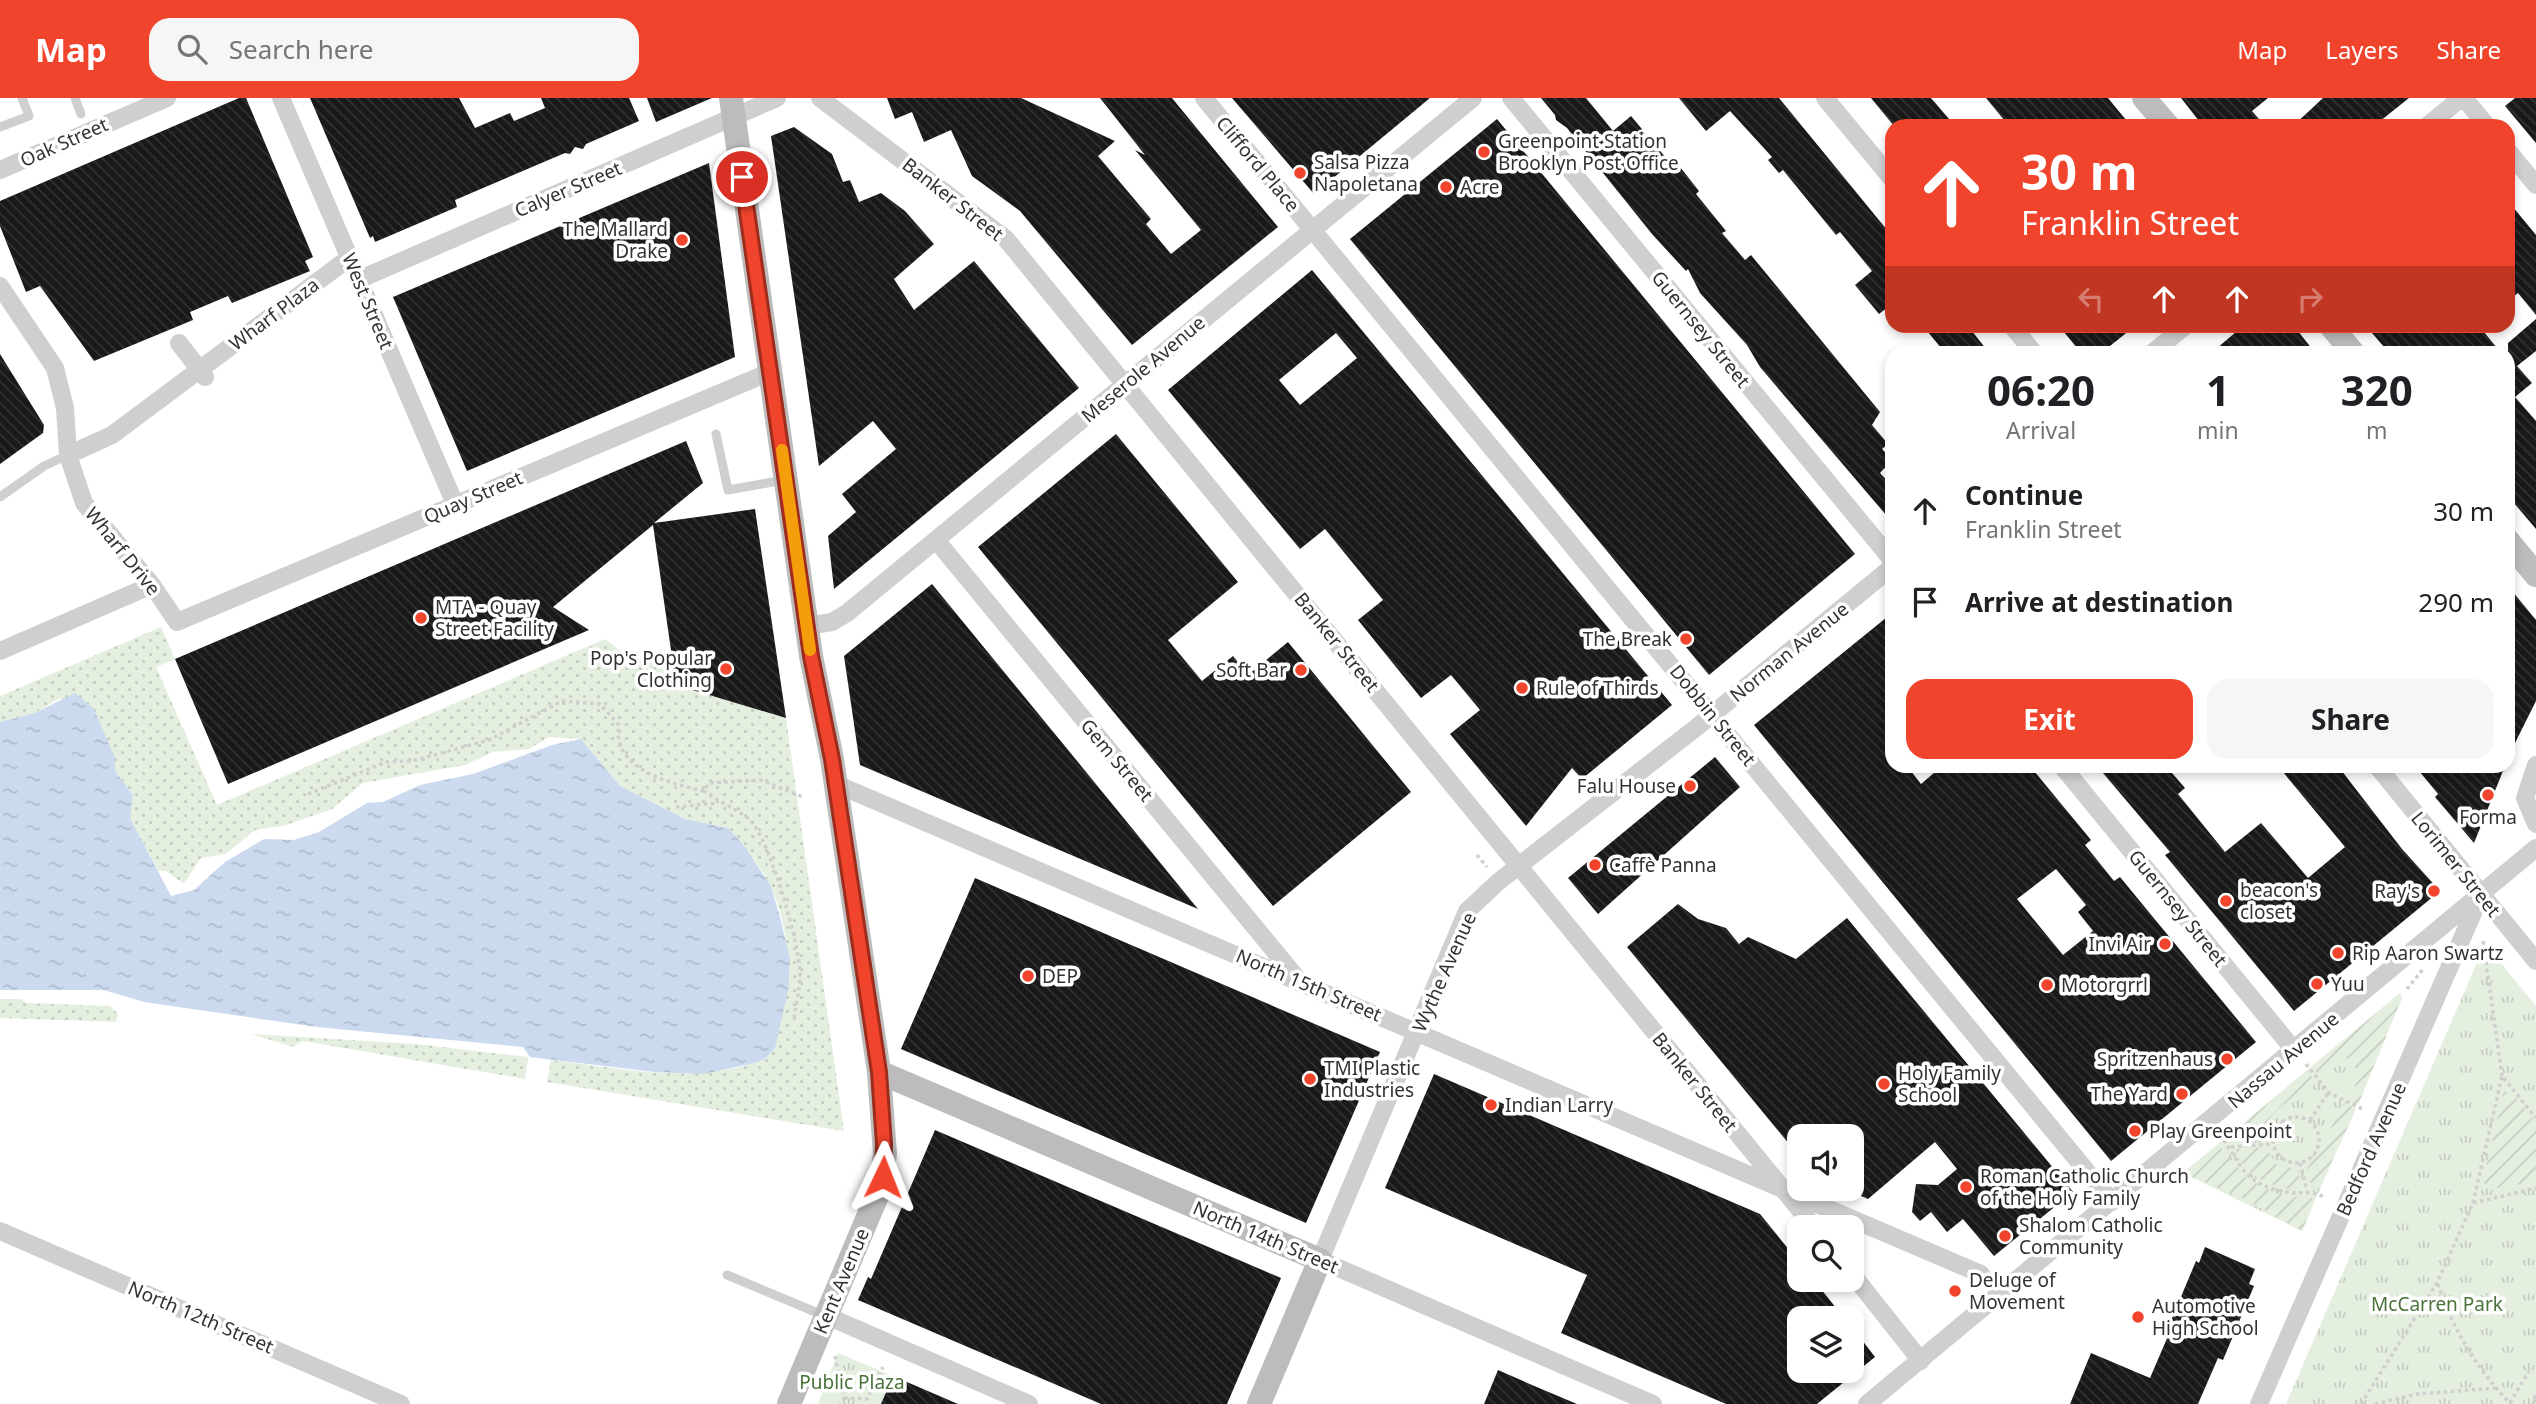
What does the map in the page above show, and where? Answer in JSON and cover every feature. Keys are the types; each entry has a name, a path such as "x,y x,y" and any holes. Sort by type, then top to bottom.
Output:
{"main road":[{"path":"2144,98 2162,119"},
{"name":"Kent Avenue","path":"732,108 807,626 836,783 879,1072 884,1144 883,1177 789,1404"},
{"path":"2515,550 2536,575"},
{"name":"North 14th Street","path":"879,1072 1320,1260"},
{"name":"Wythe Avenue","path":"1259,1404 1320,1260"}],"street":[{"name":"Oak Street","path":"0,170 167,98"},
{"name":"West Street","path":"281,98 455,504"},
{"name":"Calyer Street","path":"358,280 732,108 777,98"},
{"name":"Banker Street","path":"820,98 1006,239 1804,1215"},
{"name":"Clifford Place","path":"1204,98 1313,230"},
{"name":"Meserole Avenue","path":"807,626 832,622 848,613 1472,98"},
{"name":"Guernsey Street","path":"1511,98 1885,552"},
{"path":"1825,98 1885,171"},
{"path":"2436,119 2463,98 2481,119"},
{"path":"2515,160 2536,185"},
{"name":"Dobbin Street","path":"1313,230 2112,1202"},
{"name":"Wharf Plaza","path":"68,455 112,435 203,374 349,258"},
{"name":"Wharf Drive","path":"0,285 55,368 65,408 68,455 84,503 152,584 177,622"},
{"path":"2161,346 2176,333"},
{"path":"180,343 203,374"},
{"name":"Quay Street","path":"177,622 770,372"},
{"name":"Gem Street","path":"936,540 1298,980"},
{"name":"Norman Avenue","path":"1521,867 1885,573"},
{"path":"0,651 152,584"},
{"path":"2536,765 2525,798 2536,824"},
{"name":"Guernsey Street","path":"2068,773 2294,1050"},
{"name":"Lorimer Street","path":"2383,773 2536,961"},
{"name":"North 15th Street","path":"836,783 1981,1274"},
{"name":"Nassau Avenue","path":"1867,1404 2536,848"},
{"name":"Wythe Avenue","path":"1320,1260 1467,911 1521,867"},
{"name":"Bedford Avenue","path":"2259,1404 2482,894"},
{"name":"North 12th Street","path":"0,1231 401,1404"},
{"name":"North 14th Street","path":"1320,1260 1653,1404"},
{"path":"1864,1289 1921,1361"},
{"path":"827,1316 1029,1404"}],"lane":[{"path":"0,127 29,116 22,98"},
{"path":"75,98 81,114"},
{"path":"716,434 728,490 786,480"},
{"path":"0,497 44,466 68,455"},
{"path":"727,1275 827,1316"}],"path":[{"path":"308,794 386,762 412,761 489,740 562,701 600,704 619,726 617,738 629,763 667,780 704,791 750,819 779,884 800,973 794,1018"},
{"path":"704,791 709,783 761,780 803,797"},
{"path":"676,807 720,803"},
{"path":"1477,855 1490,872"},
{"path":"1484,863 1488,858"},
{"path":"2361,1404 2437,1283 2473,1203 2502,1076 2483,941"},
{"path":"2306,1064 2329,1093 2362,1109"},
{"path":"2502,1076 2536,1118"},
{"path":"2310,1120 2329,1093"},
{"path":"2302,1116 2310,1120 2320,1136 2320,1145 2309,1160 2300,1163 2283,1159 2273,1144 2273,1135 2284,1120 2302,1116"},
{"path":"2220,1134 2231,1147 2236,1164 2248,1178 2290,1193 2307,1190 2324,1197"},
{"path":"2231,1147 2273,1144"},
{"path":"2300,1163 2307,1190"},
{"path":"2473,1203 2536,1188"},
{"path":"2437,1283 2444,1305 2471,1354 2510,1404 2529,1371"},
{"path":"834,1355 844,1398 840,1404"},
{"path":"844,1398 867,1402 883,1367"},
{"path":"2375,1404 2417,1394 2496,1388"},
{"path":"2536,1396 2532,1399 2536,1402"}],"green space":[{"path":"161,627 175,659 156,667 217,805 605,639 632,660 672,654 676,685 786,718 844,1131 547,1082 551,1060 659,1073 686,1073 713,1072 765,1059 774,1039 786,997 788,975 785,932 772,889 752,857 728,828 685,819 620,786 581,739 549,737 529,749 493,752 465,765 363,783 332,809 283,826 255,830 226,854 201,858 184,884 166,871 158,871 130,818 133,795 115,771 115,758 60,698 35,713 0,722 0,696"},
{"name":"McCarren Park","path":"2485,944 2536,1006 2536,1404 2286,1404"},
{"path":"2400,993 2402,998 2302,1231 2183,1173"},
{"path":"2400,993 2402,998 2358,1105 2346,1100 2349,1094 2353,1095 2358,1076 2353,1061 2347,1058 2333,1065 2330,1062 2320,1076 2312,1067"},
{"path":"0,999 22,999 25,1003 110,1006 118,1014 116,1022 0,1018"},
{"path":"252,1034 416,1044 528,1057 525,1079 303,1041 293,1047"},
{"path":"2307,1071 2315,1081 2275,1112 2260,1138 2235,1142 2227,1137"},
{"path":"2504,1090 2514,1096 2536,1123 2536,1182 2487,1189 2483,1180"},
{"path":"2345,1103 2356,1109 2320,1188 2311,1184 2307,1169"},
{"path":"2218,1144 2231,1160 2228,1163 2237,1166 2245,1178 2288,1199 2304,1195 2315,1200 2302,1231 2242,1198 2183,1173"},
{"path":"2265,1147 2277,1165 2297,1169 2302,1184 2297,1190 2262,1180 2248,1169 2236,1154 2237,1149"},
{"name":"Public Plaza","path":"838,1353 893,1376 881,1404 818,1404"}],"water":[{"path":"75,693 94,709 115,758 115,771 133,795 130,818 171,896 194,890 225,862 264,839 294,840 319,832 367,803 383,802 420,785 473,774 552,745 581,739 620,786 685,819 728,828 745,847 771,886 790,959 788,991 775,1048 765,1059 755,1063 703,1074 654,1072 530,1057 523,1047 317,1027 144,1002 104,990 0,990 0,722 35,713"}],"building":[{"path":"239,98 246,98 313,257 305,261 310,271 232,303 228,296 190,312 193,320 94,361 40,286 26,292 0,226 0,201"},
{"path":"310,98 459,98 475,128 510,113 514,121 545,108 541,98 629,98 639,121 586,144 583,149 575,147 570,154 565,153 455,200 457,207 375,242 373,236 370,238"},
{"path":"647,98 712,98 656,122"},
{"path":"887,98 1021,98 1115,141 1098,156 1151,219 1146,224 1171,254 1201,230 1135,150 1145,155 1100,98 1172,98 1278,227 1132,345 1020,211 972,176 951,130 924,142 912,112 895,119"},
{"path":"1232,98 1430,98 1314,194"},
{"path":"1541,98 1586,98 1613,131 1631,116 1672,165 1676,162 1699,191 1696,194 1726,231 1722,233 1745,260 1751,255 1880,412 1872,425 1885,440 1882,449 1885,452 1885,468 1880,473 1885,478 1885,514 1760,367 1747,345 1700,293 1688,269 1686,271 1652,234 1567,128 1556,120"},
{"path":"1679,98 1779,98 1885,227 1885,309 1879,314 1855,285 1872,271 1840,232 1836,235 1783,170 1779,173 1768,160 1772,157 1730,111 1706,131"},
{"path":"1871,98 1931,98 1949,119 1888,119"},
{"path":"1986,98 2108,98 2125,119 2003,119"},
{"path":"2181,98 2268,98 2252,111 2259,119 2198,119"},
{"path":"2323,98 2409,98 2383,119 2300,119"},
{"path":"2515,98 2536,98 2536,143 2505,106"},
{"path":"1497,119 1855,554 1709,675 1350,239"},
{"path":"794,127 832,154 843,182 850,180 859,202 881,193 905,211 934,244 894,279 914,310 974,261 1079,388 834,589 828,536 856,512 842,494 896,449 873,421 819,466 771,136"},
{"path":"709,163 735,357 467,471 393,297"},
{"path":"2515,210 2536,235 2536,315 2518,293 2515,295"},
{"path":"1312,270 1672,705 1582,779 1572,768 1526,826 1450,734 1480,710 1451,675 1421,698 1358,620 1383,600 1325,529 1300,549 1168,390","holes":["1336,333 1357,358 1300,405 1279,380"]},
{"path":"2536,319 2536,351 2517,366 2532,383 2515,397 2515,346 2508,346 2508,343"},
{"path":"1929,333 1974,333 1984,346 1939,346"},
{"path":"2065,333 2126,333 2110,346 2075,346"},
{"path":"2235,333 2300,333 2310,346 2219,346"},
{"path":"2372,333 2485,333 2495,346 2383,346"},
{"path":"0,354 44,425 43,433 0,464"},
{"path":"2515,397 2536,421 2536,529 2515,504"},
{"path":"1116,434 1238,582 1168,640 1202,681 1233,656 1248,675 1288,642 1411,792 1273,906 978,547"},
{"name":"MTA - Quay Street Facility","path":"686,441 703,483 654,523 755,509 786,718 676,685 653,525 553,607 589,630 228,784 175,659"},
{"path":"932,584 1198,909 860,765 844,656"},
{"path":"2515,594 2536,620 2536,701 2515,743"},
{"path":"1885,619 1885,773 1912,773 1921,784 1934,773 2036,773 2091,840 2085,845 2114,881 2120,877 2256,1042 2111,1161 1754,725","holes":["2056,869 2086,905 2078,912 2093,931 2063,955 2017,899"]},
{"path":"1715,757 1740,787 1598,914 1568,878"},
{"path":"2103,773 2172,773 2185,788 2178,794 2225,852 2261,823 2308,878 2345,847 2284,773 2343,773 2402,849 2440,891 2294,1011 2165,855 2170,852"},
{"path":"2421,773 2502,773 2474,843 2435,797 2438,794"},
{"path":"975,878 1380,1052 1306,1223 901,1049"},
{"path":"1678,904 1698,919 1726,928 1739,944 1748,937 1796,959 1847,918 2073,1192 1994,1256 1963,1219 1947,1232 1931,1212 1920,1221 1912,1212 1916,1184 1938,1185 1957,1169 1935,1142 1868,1199 1864,1197 1864,1124 1787,1124 1787,1141 1627,947"},
{"path":"1434,1074 1760,1214 1787,1247 1787,1292 1823,1292 1834,1306 1787,1306 1787,1383 1843,1383 1817,1404 1726,1404 1561,1333 1587,1275 1385,1188"},
{"path":"935,1130 1281,1278 1227,1404 1101,1404 858,1300 868,1277 871,1279"},
{"path":"2205,1247 2255,1269 2249,1284 2254,1286 2223,1360 2218,1358 2198,1404 2070,1404 2091,1353 2150,1378 2196,1261 2199,1263"},
{"path":"1864,1343 1875,1357 1864,1366"},
{"path":"1498,1370 1532,1385 1577,1404 1484,1404"},
{"path":"893,1376 958,1404 881,1404"}],"slow traffic":[{"path":"782,450 810,650"}],"place":[{"name":"Greenpoint Station Brooklyn Post Office","path":"1484,152"},
{"name":"Salsa Pizza Napoletana","path":"1300,173"},
{"name":"Acre","path":"1446,187"},
{"name":"The Mallard Drake","path":"682,240"},
{"name":"MTA - Quay Street Facility","path":"421,618"},
{"name":"The Break","path":"1686,639"},
{"name":"Pop's Popular Clothing","path":"726,669"},
{"name":"Soft Bar","path":"1301,670"},
{"name":"Rule of Thirds","path":"1522,688"},
{"name":"Falu House","path":"1690,786"},
{"name":"Forma","path":"2488,795"},
{"name":"Caffè Panna","path":"1595,865"},
{"name":"Ray's","path":"2434,891"},
{"name":"beacon's closet","path":"2226,901"},
{"name":"Invi Air","path":"2165,944"},
{"name":"Rip Aaron Swartz","path":"2338,953"},
{"name":"DEP","path":"1028,976"},
{"name":"Yuu","path":"2317,984"},
{"name":"Motorgrrl","path":"2047,985"},
{"name":"Spritzenhaus","path":"2227,1059"},
{"name":"TMI Plastic Industries","path":"1310,1079"},
{"name":"Holy Family School","path":"1884,1084"},
{"name":"The Yard","path":"2182,1094"},
{"name":"Indian Larry","path":"1491,1105"},
{"name":"Play Greenpoint","path":"2135,1131"},
{"name":"Roman Catholic Church of the Holy Family","path":"1966,1187"},
{"name":"Shalom Catholic Community","path":"2005,1236"},
{"name":"Deluge of Movement","path":"1955,1291"},
{"name":"Automotive High School","path":"2138,1317"}],"route":[{"path":"742,177 811,656 832,759 879,1072 884,1144 883,1177"}]}
